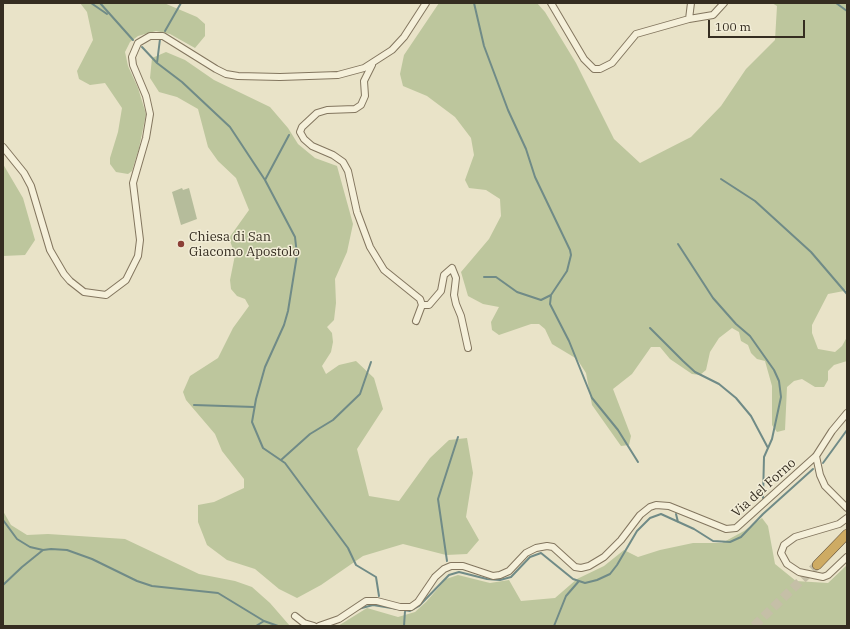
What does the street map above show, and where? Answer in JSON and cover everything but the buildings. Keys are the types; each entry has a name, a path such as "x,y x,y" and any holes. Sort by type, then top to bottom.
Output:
{"highway":[{"path":"816,565 847,534"}],"street":[{"path":"3,147 24,173 31,186 50,250 64,274 84,292 106,295 126,280 138,256 140,240 133,184 146,138 150,114 146,96 132,61 133,52 138,42 150,36 163,36 216,69 226,74 238,76 280,77 338,75 351,72 373,63 388,53 404,37 426,3"},
{"path":"551,3 584,59 594,69 600,70 612,63 636,34 689,19 713,15 724,3"},
{"path":"689,19 691,3"},
{"path":"373,63 364,81 365,96 361,105 355,109 327,110 317,113 302,127 300,132 312,146 333,155 343,162 348,171 357,212 370,247 384,270 412,291 420,299 422,305 416,321"},
{"path":"422,305 429,305 441,291 444,275 452,268 456,278 454,295 456,304 462,316 468,348"},
{"name":"Via del Forno","path":"319,626 339,619 366,601 377,601 400,607 415,605 435,577 444,568 451,566 463,566 493,576 500,575 509,571 526,553 536,548 547,546 553,547 575,567 581,568 589,566 604,557 621,540 640,515 650,507 656,505 669,506 726,529 736,528 816,456 847,413"},
{"name":"Via del Forno","path":"816,456 820,475 825,486 847,508"},
{"path":"847,518 834,526 795,537 784,545 781,554 787,564 799,572 823,578 847,556"},
{"path":"295,616 304,624 314,626"}],"green space":[{"path":"80,3 164,3 197,17 205,24 205,36 195,48 170,34 156,31 138,36 130,42 125,52 128,66 138,88 146,114 139,148 132,171 128,174 116,172 110,164 110,158 118,132 122,108 105,83 90,85 79,79 77,71 93,40 87,12"},
{"path":"439,3 537,3 545,12 576,63 614,139 640,163 691,137 721,106 746,69 775,40 777,6 772,3 847,3 847,289 828,294 812,325 812,333 818,349 835,352 842,346 847,337 847,361 834,365 828,371 828,380 824,387 815,387 802,379 794,381 787,387 785,430 777,432 772,425 772,386 765,361 757,359 751,353 748,345 741,341 739,332 732,328 719,338 710,352 706,370 700,375 692,374 670,359 660,347 651,347 632,374 613,389 631,436 629,445 621,446 592,405 586,373 577,359 552,344 545,329 539,324 531,324 499,335 492,330 491,322 499,307 483,304 468,296 461,272 489,239 501,216 500,199 486,190 469,188 465,180 474,155 471,138 455,117 427,96 403,86 400,74 404,55"},
{"path":"166,52 185,60 214,80 270,107 288,128 298,144 315,158 337,166 353,224 347,252 335,279 336,303 334,320 327,327 332,333 333,342 331,352 322,366 326,374 339,365 356,361 374,378 383,409 357,449 369,496 399,501 430,458 449,440 467,438 473,473 466,517 479,540 467,554 446,555 403,544 363,556 321,585 297,598 279,589 255,569 227,560 207,545 198,522 198,505 214,502 244,488 244,479 222,451 215,434 186,400 183,392 190,376 218,358 233,328 249,306 245,299 237,296 231,289 230,280 235,255 229,238 249,210 236,178 218,161 208,147 198,109 177,97 159,92 150,78 152,58"},
{"path":"3,164 23,198 35,240 25,255 3,256"},
{"path":"182,188 183,190 189,188 197,219 181,225 172,192"},
{"path":"3,511 11,525 27,535 48,534 125,539 199,574 235,581 252,587 270,603 290,626 3,626"},
{"path":"762,518 768,526 775,564 796,581 828,583 847,565 847,626 338,626 367,608 398,617 415,612 446,579 458,575 490,583 509,580 521,601 555,598 577,579 604,566 624,550 638,557 660,550 693,543 722,543 744,531"}],"waterway":[{"path":"91,3 107,14"},
{"path":"100,3 133,40"},
{"path":"165,31 181,3"},
{"path":"474,3 484,46 508,110 526,149 535,177 570,250 571,255 567,271 551,295 550,304 569,341 592,398 618,430 638,462"},
{"path":"836,3 847,11"},
{"path":"157,63 160,39"},
{"path":"142,47 157,63 182,82 230,127 265,180 295,237 297,255 288,311 284,325 265,367 256,399 252,422 263,448 285,463 348,548 356,565 376,577 379,596"},
{"path":"265,180 289,135"},
{"path":"721,179 755,201 811,252 847,294"},
{"path":"678,244 713,298 736,324 750,336 774,370 779,381 781,397 772,439 764,457 763,498"},
{"path":"484,277 496,277 517,292 541,300 551,295"},
{"path":"650,328 695,372 719,384 736,398 751,416 768,448"},
{"path":"281,460 310,434 333,420 360,394 371,362"},
{"path":"194,405 254,407"},
{"path":"823,463 847,430"},
{"path":"447,561 438,499 458,437"},
{"path":"358,609 373,605 410,611 419,606 449,575 459,572 487,579 500,580 511,577 530,557 541,553 573,579 585,583 597,580 610,574 637,531 650,518 661,514 694,529 713,541 730,542 741,537 763,514 813,469"},
{"path":"676,514 678,522"},
{"path":"3,520 17,539 30,547 43,550"},
{"path":"3,585 43,550 67,550 92,559 137,581 152,586 218,593 264,621 278,626"},
{"path":"554,626 566,596 579,581"},
{"path":"404,626 405,611"},
{"path":"256,626 264,621"}],"tunnel":[{"path":"754,626 817,565"}],"place":[{"name":"Chiesa di San Giacomo Apostolo","path":"181,244"}]}
